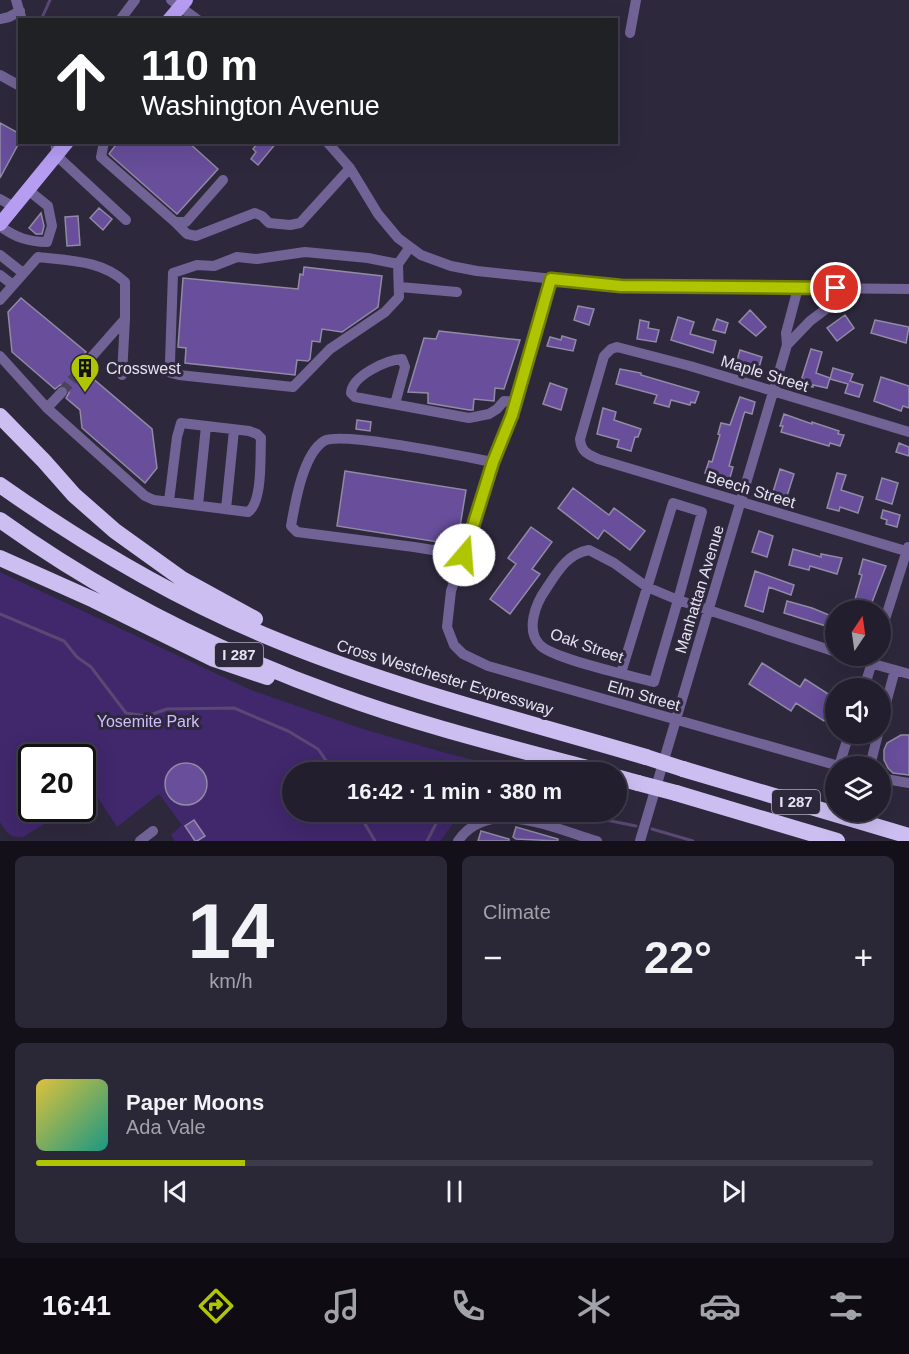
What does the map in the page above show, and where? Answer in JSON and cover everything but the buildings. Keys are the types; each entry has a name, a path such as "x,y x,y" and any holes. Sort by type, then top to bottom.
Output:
{"highway":[{"path":"0,416 74,495 115,531 146,554 214,598 346,667"},
{"name":"Cross Westchester Expressway","path":"0,484 84,542 179,595 270,638 346,667 909,836"},
{"name":"I 287","path":"0,520 69,567 165,621 268,668 336,694 566,762"},
{"path":"0,558 94,600 214,659 263,676 336,694"},
{"name":"I 287","path":"627,780 837,841"}],"main road":[{"path":"170,18 179,2"},
{"path":"0,225 56,149"}],"street":[{"path":"122,18 135,0"},
{"path":"630,33 636,0"},
{"path":"179,2 196,18"},
{"path":"0,19 9,17 19,10"},
{"path":"0,75 18,85"},
{"path":"104,144 101,157 187,234 196,236 255,213 269,223 290,225 300,223 350,168"},
{"path":"329,144 350,168 378,214 398,238 435,261 451,266 621,286 909,289"},
{"path":"56,149 126,220"},
{"path":"175,222 186,222 223,180"},
{"path":"0,225 14,236 31,242 46,242 51,226 48,206 28,190"},
{"path":"0,199 14,207"},
{"path":"398,264 368,258 305,252 257,259 237,257 214,266 197,265 173,273 171,373 293,387 330,349 385,312 399,297 398,264 410,246"},
{"path":"0,255 23,273"},
{"path":"0,300 38,257 94,264 113,271 125,282 122,375"},
{"path":"0,275 13,285"},
{"path":"493,462 362,440 345,438 326,440 316,448 309,460 296,498 291,526 297,532 414,547 462,560 493,462 516,402 551,279"},
{"path":"400,287 457,292"},
{"name":"Manhattan Avenue","path":"640,841 787,345 786,333 798,288"},
{"path":"822,288 823,310"},
{"name":"Manhattan Avenue","path":"787,345 823,310 854,288"},
{"path":"88,361 125,319"},
{"name":"Maple Street","path":"585,452 580,447 581,430 604,356 617,347 909,432"},
{"path":"0,356 47,408 145,496 169,501 248,512 254,508 258,498 261,438 257,434 181,423 178,428 169,501"},
{"path":"395,404 405,367 402,359 383,364 356,380 351,387 351,393 355,397 469,418 489,414 504,401 516,402"},
{"path":"47,408 62,392"},
{"path":"198,505 206,426"},
{"path":"226,509 234,430"},
{"name":"Beech Street","path":"585,452 598,459 741,502 908,549"},
{"path":"621,673 673,503 702,512 678,600"},
{"path":"891,601 908,549"},
{"name":"Oak Street","path":"678,600 654,682 586,664 548,650 538,644 534,629 533,612 540,597 565,561 579,552 589,550 605,558 646,587 707,610 825,648"},
{"name":"Elm Street","path":"462,560 451,591 447,627 454,645 463,654 488,666 825,762"},
{"path":"886,666 909,674"},
{"path":"891,682 894,670"},
{"path":"891,780 909,783"},
{"path":"458,841 479,822 508,817 597,841"},
{"path":"140,841 153,831"}],"green space":[{"name":"Yosemite Park","path":"0,572 251,690 363,729 482,762 282,762 282,822 454,822 440,841 175,841 171,835 182,825 159,794 117,827 96,795 96,744 18,744 18,822 48,822 23,837 19,837 6,831 0,822"}],"waterway":[{"path":"42,18 50,0"},
{"path":"0,614 64,641 77,657 91,667 126,713 147,716 167,709 234,708 288,731 318,749 327,762"},
{"path":"364,822 375,841"},
{"path":"427,841 437,822"},
{"path":"616,822 636,826"},
{"path":"652,829 693,841"}],"tunnel":[{"path":"62,392 88,361"}],"place":[{"name":"Crosswest","path":"85,394"}],"route":[{"path":"464,555 493,462 512,415 551,279 621,286 836,288"}]}
